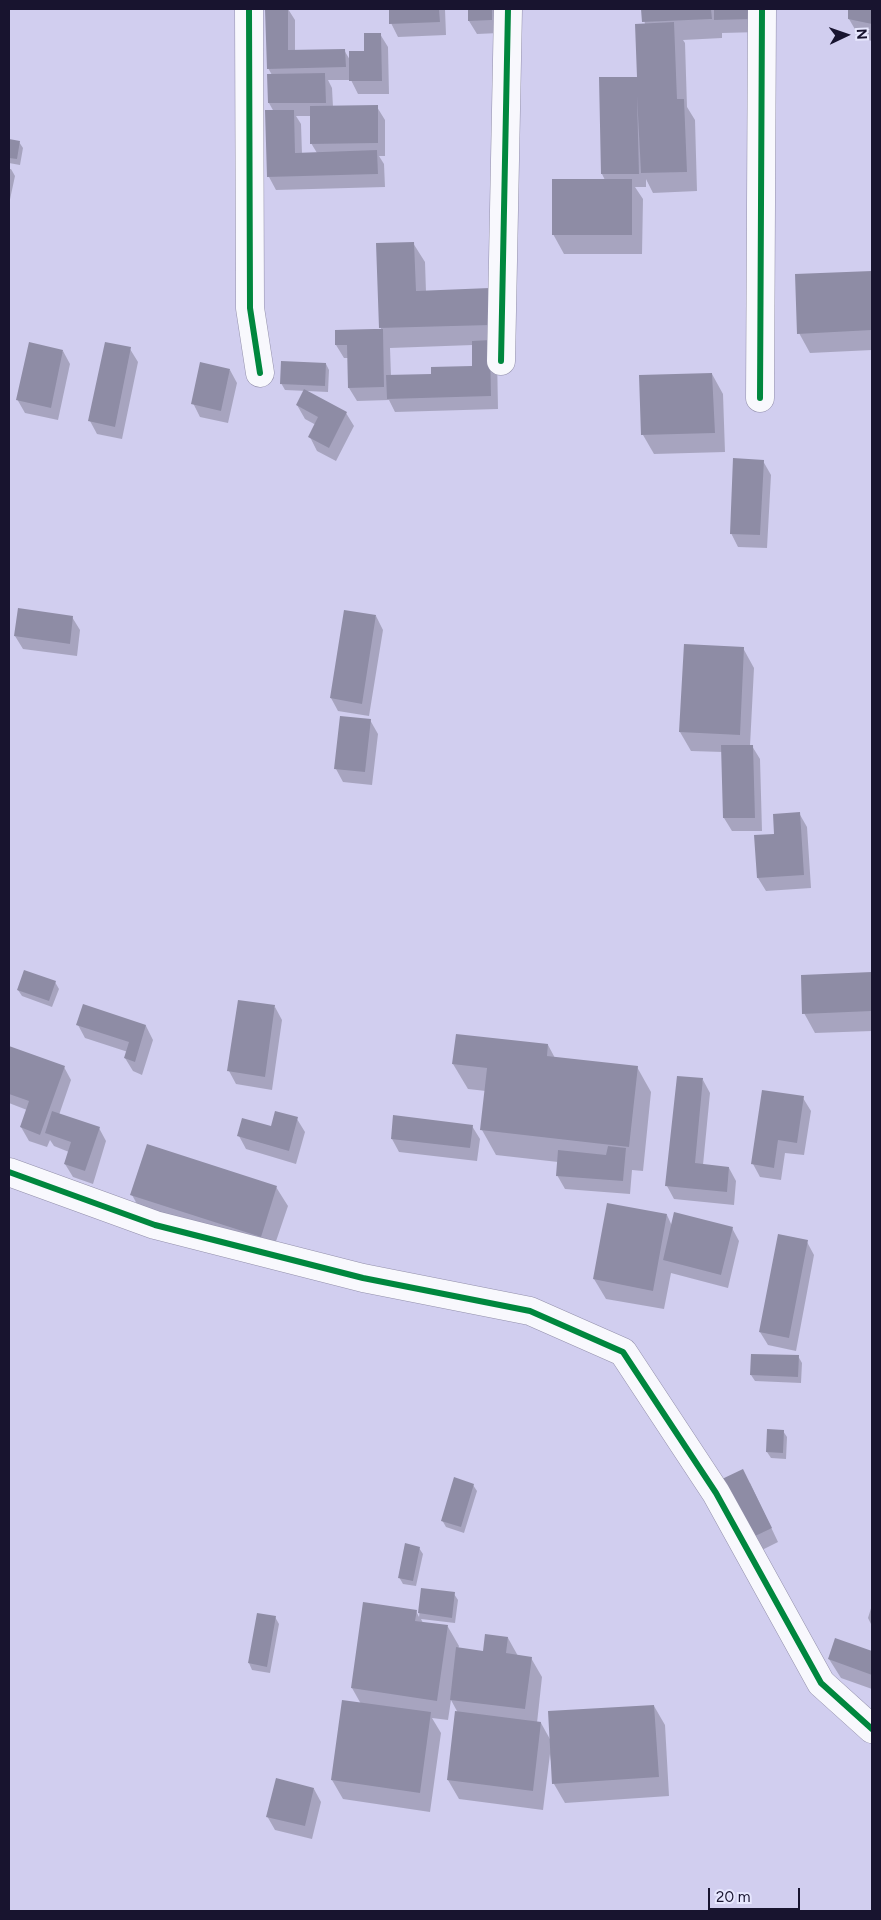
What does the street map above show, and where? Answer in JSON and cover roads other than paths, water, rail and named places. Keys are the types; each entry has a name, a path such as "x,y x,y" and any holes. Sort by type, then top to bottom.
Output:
{"street":[{"path":"249,9 250,308 260,373"},
{"path":"501,361 508,9"},
{"path":"760,398 762,9"},
{"path":"9,1172 155,1226 363,1278 530,1311 623,1352 716,1493 821,1683 872,1729"}]}
